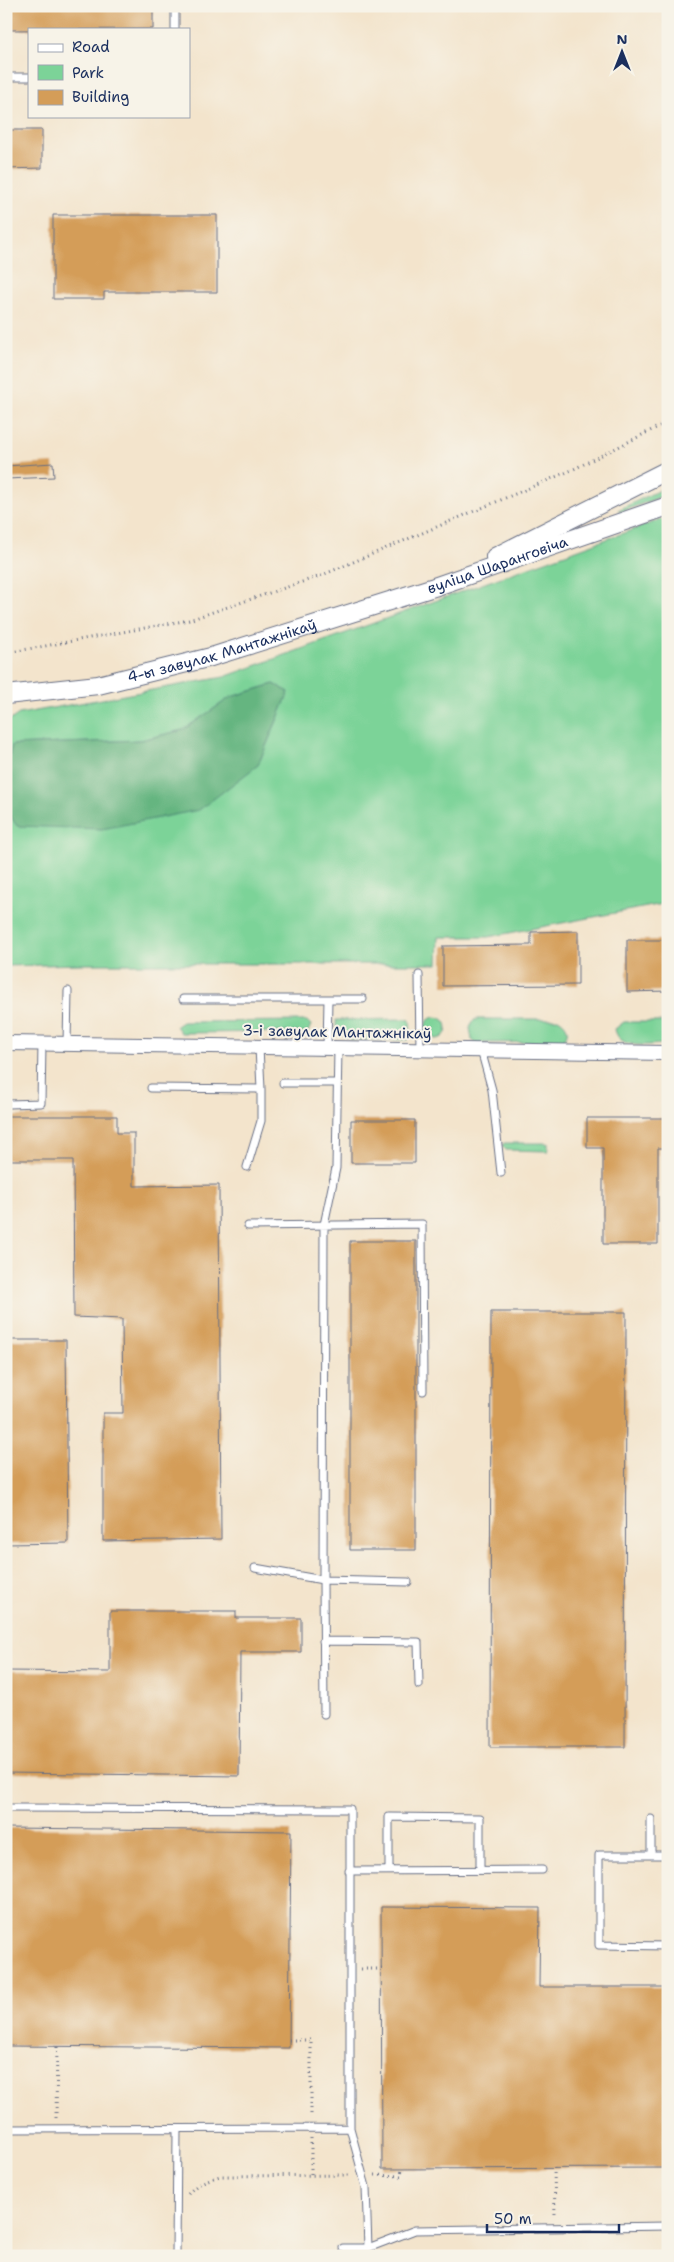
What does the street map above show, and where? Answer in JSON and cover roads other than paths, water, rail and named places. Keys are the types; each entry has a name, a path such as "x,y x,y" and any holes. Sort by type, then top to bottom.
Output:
{"street":[{"name":"вуліца Шаранговіча","path":"434,587 668,470"},
{"name":"вуліца Шаранговіча","path":"434,587 668,506"},
{"name":"4-ы завулак Мантажнікаў","path":"6,695 98,684 211,657 434,587"},
{"name":"3-і завулак Мантажнікаў","path":"6,1042 67,1045 668,1053"}],"lane":[{"path":"175,6 175,28"},
{"path":"6,76 28,76"},
{"path":"419,975 420,1050"},
{"path":"67,1045 68,991"},
{"path":"183,999 363,999"},
{"path":"324,1714 324,1225 336,1168 338,1083 328,999"},
{"path":"9,1104 41,1103 42,1044"},
{"path":"247,1167 260,1121 259,1047"},
{"path":"481,1050 492,1090 501,1173"},
{"path":"283,1083 338,1083"},
{"path":"151,1088 261,1089"},
{"path":"248,1226 422,1224 423,1391"},
{"path":"255,1568 323,1580 408,1582"},
{"path":"323,1641 418,1642 419,1685"},
{"path":"6,1808 350,1809 350,2128 366,2187 368,2248"},
{"path":"389,1871 389,1817 480,1818 480,1870"},
{"path":"651,1819 651,1855"},
{"path":"668,1855 599,1855 599,1945 668,1946"},
{"path":"349,1871 542,1870"},
{"path":"6,2129 350,2128"},
{"path":"176,2256 177,2130"},
{"path":"343,2248 368,2248 415,2230 668,2226"}]}
